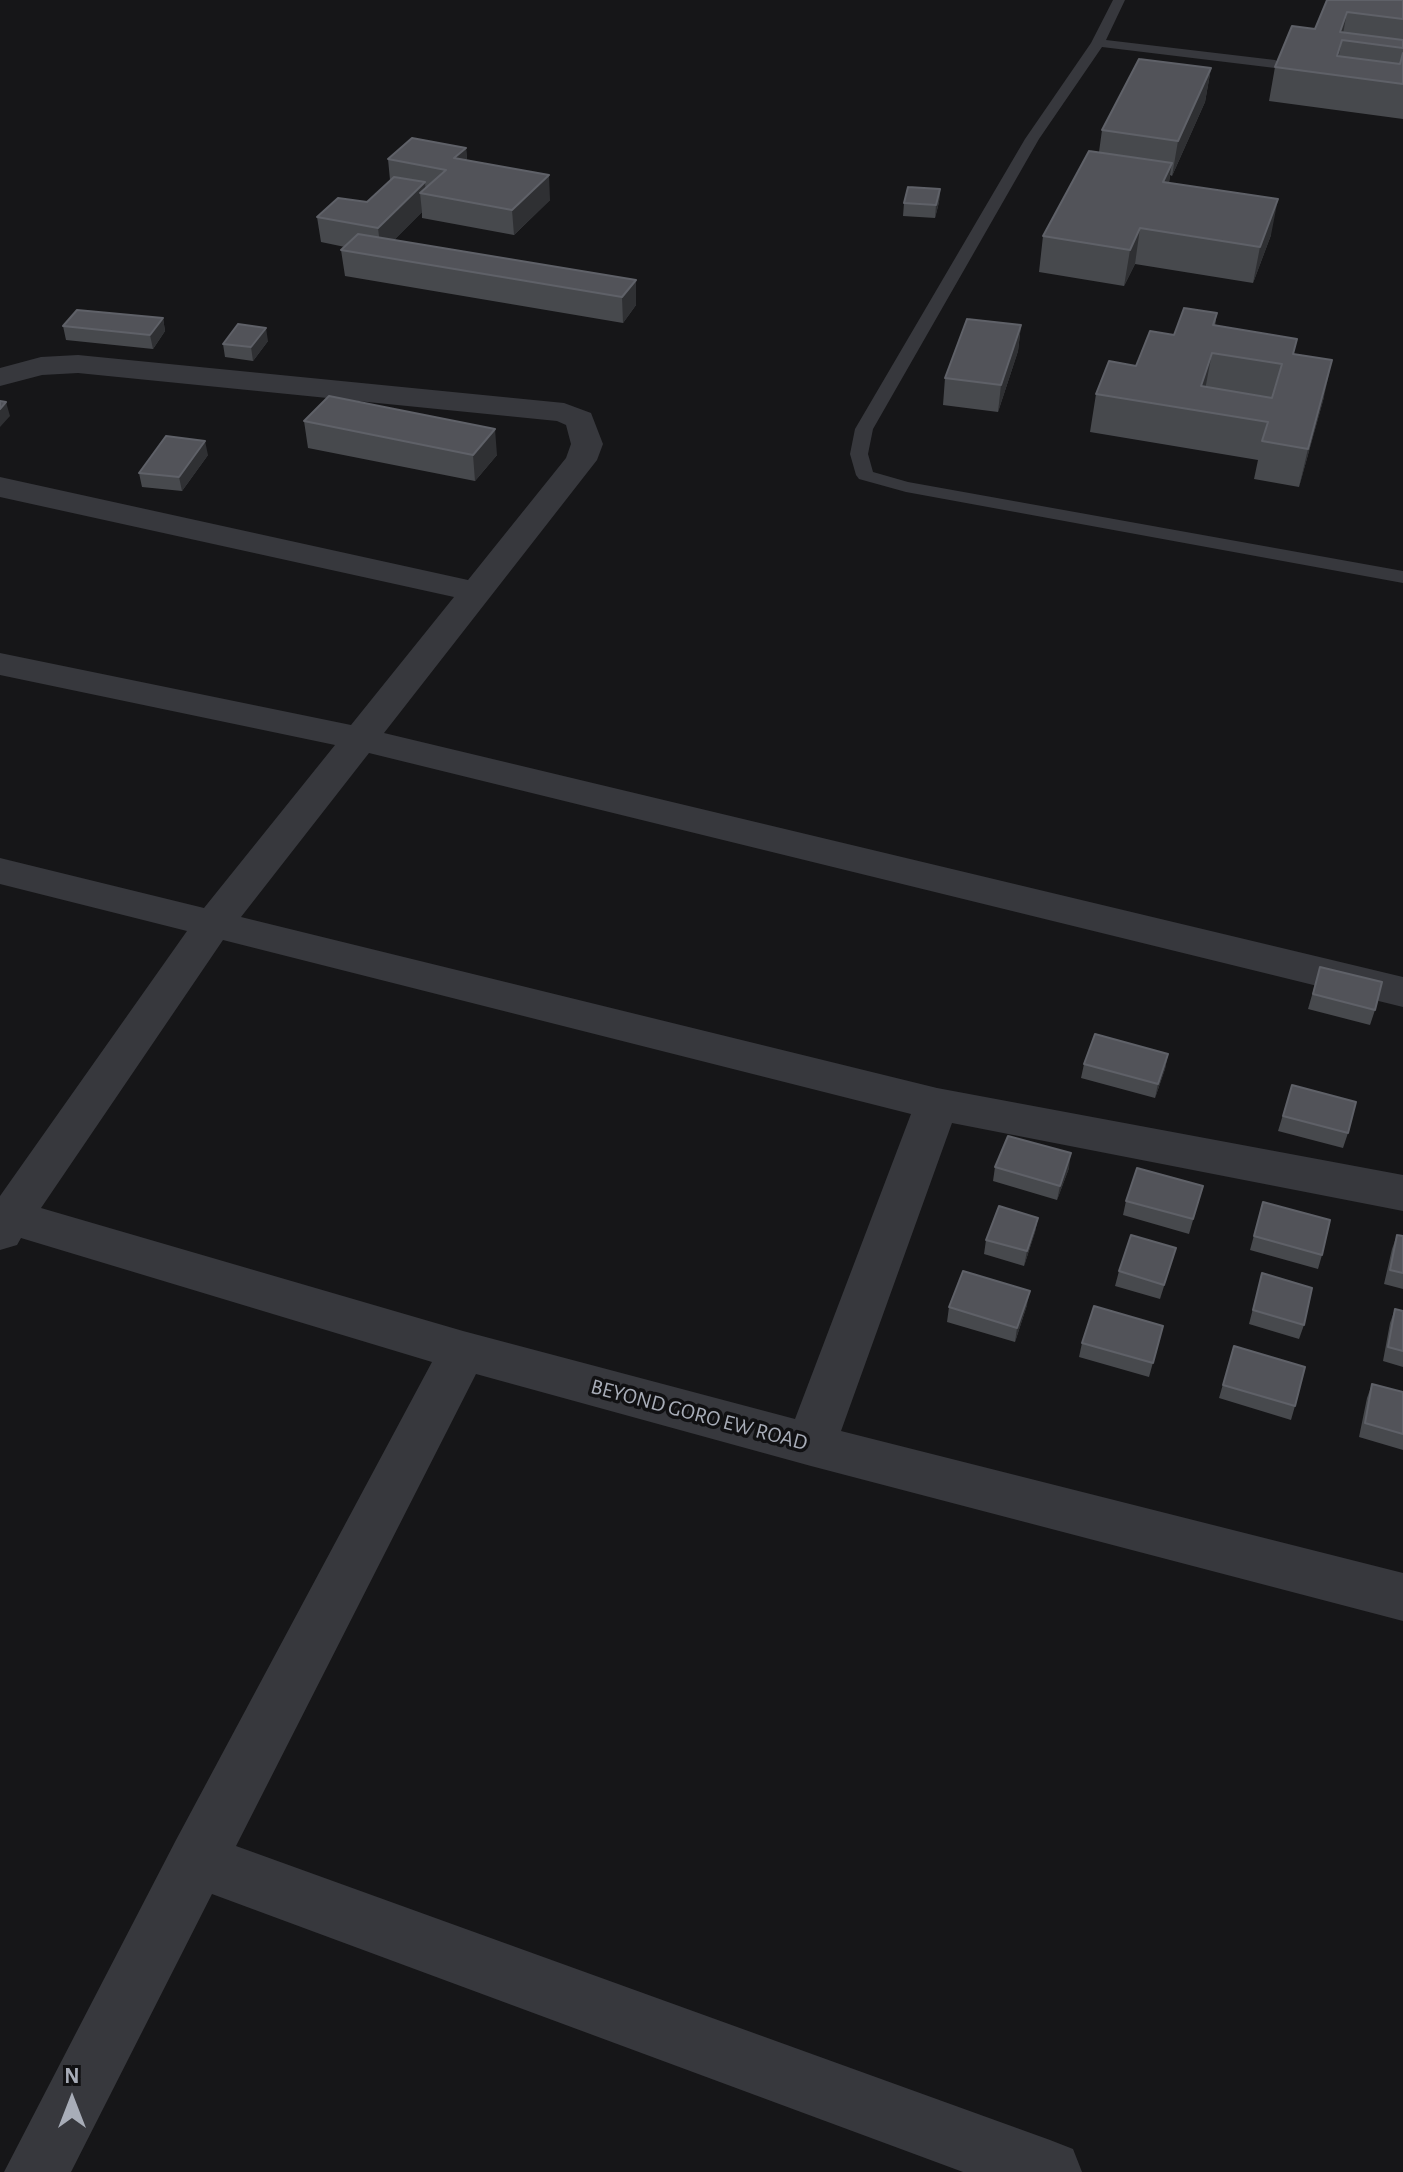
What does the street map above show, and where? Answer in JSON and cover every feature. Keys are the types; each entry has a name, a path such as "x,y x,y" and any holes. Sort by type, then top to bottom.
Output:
{"street":[{"path":"0,377 41,366 78,364 131,367 564,412 580,420 587,444 581,460 213,924 4,1221"},
{"path":"0,487 477,592"},
{"path":"0,664 361,739 1403,992"},
{"path":"0,871 937,1104 1403,1193"},
{"path":"811,1445 937,1104"},
{"name":"BEYOND GORO EW ROAD","path":"4,1221 463,1351 811,1445 1403,1597"},
{"path":"36,2172 463,1351"},
{"path":"197,1860 1027,2168"}],"lane":[{"path":"1119,0 1098,43 1032,139 864,429 859,454 865,475 906,487 1403,577"},
{"path":"1098,43 1275,64"}],"building":[{"path":"1327,0 1403,0 1403,19 1347,12 1340,32 1403,40 1403,48 1342,40 1337,56 1400,64 1403,53 1403,84 1275,67 1292,26 1315,29"},
{"path":"1139,59 1211,68 1178,141 1102,130"},
{"path":"412,138 466,148 454,158 549,175 512,210 420,193 446,170 388,159"},
{"path":"1089,151 1172,163 1163,182 1278,199 1260,247 1140,228 1130,250 1043,236"},
{"path":"394,177 425,182 378,228 317,217 338,198 367,202"},
{"path":"908,187 940,189 936,205 904,203"},
{"path":"358,234 636,280 622,297 341,250"},
{"path":"1184,308 1217,313 1213,325 1297,339 1293,354 1332,360 1308,449 1262,441 1268,422 1096,394 1109,361 1136,366 1150,331 1174,335","holes":["1212,353 1282,364 1272,398 1201,386"]},
{"path":"77,310 163,318 150,335 63,326"},
{"path":"967,319 1021,325 1001,385 945,378"},
{"path":"238,324 266,328 251,347 223,344"},
{"path":"329,396 495,429 473,455 304,421"},
{"path":"166,436 205,441 179,477 139,473"},
{"path":"1320,967 1382,982 1375,1010 1313,994"},
{"path":"1095,1034 1168,1054 1158,1084 1084,1064"},
{"path":"1292,1085 1356,1102 1348,1133 1283,1116"},
{"path":"1008,1136 1071,1153 1060,1186 995,1167"},
{"path":"1137,1168 1203,1186 1193,1219 1126,1201"},
{"path":"1263,1202 1330,1220 1322,1255 1254,1236"},
{"path":"999,1206 1038,1218 1027,1251 986,1240"},
{"path":"1131,1235 1176,1248 1164,1285 1119,1271"},
{"path":"1397,1235 1403,1236 1403,1273 1390,1270"},
{"path":"963,1271 1030,1291 1017,1328 949,1307"},
{"path":"1262,1273 1312,1288 1304,1325 1253,1310"},
{"path":"1094,1306 1163,1326 1153,1363 1082,1343"},
{"path":"1395,1309 1403,1311 1403,1351 1388,1347"},
{"path":"1234,1346 1305,1367 1295,1406 1223,1385"},
{"path":"1372,1384 1403,1392 1403,1434 1365,1423"}]}
